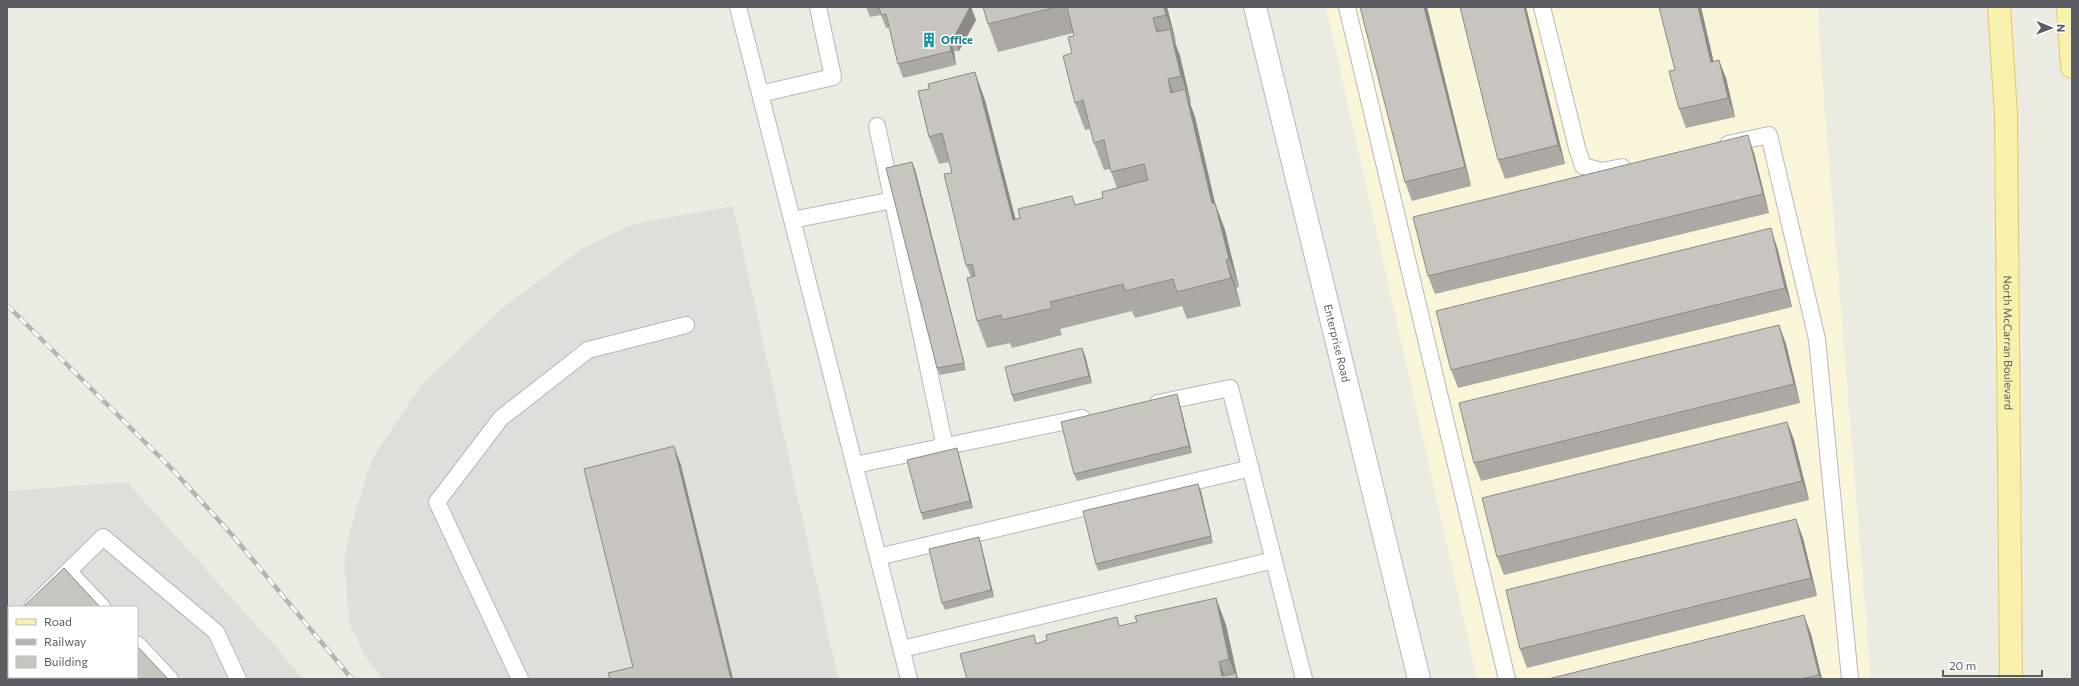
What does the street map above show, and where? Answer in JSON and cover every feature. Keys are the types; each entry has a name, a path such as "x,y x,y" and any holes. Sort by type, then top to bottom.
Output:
{"main road":[{"name":"North McCarran Boulevard","path":"1999,7 2007,122 2011,679"},
{"path":"2068,7 2072,67"}],"street":[{"name":"Enterprise Road","path":"1255,7 1419,679"}],"lane":[{"path":"738,7 909,679"},
{"path":"760,94 833,77 818,7"},
{"path":"1347,7 1507,679"},
{"path":"1542,7 1577,148 1584,166 1602,171 1633,164"},
{"path":"877,126 945,447"},
{"path":"1711,148 1768,135 1817,339 1850,679"},
{"path":"792,220 893,200"},
{"path":"520,679 437,502 501,418 588,350 686,325"},
{"path":"1145,405 1230,388 1304,679"},
{"path":"855,465 1099,415"},
{"path":"878,557 1251,468"},
{"path":"33,606 103,537 216,632 238,679"},
{"path":"902,649 1274,560"},
{"path":"68,571 101,606"},
{"path":"138,645 170,679"}],"shaded area":[{"path":"1326,7 1818,7 1821,64 1871,679 1477,679"},
{"path":"733,206 838,679 383,679 365,656 349,622 344,561 353,519 372,459 420,386 506,305 582,249 633,224"},
{"path":"127,482 303,679 7,679 7,491"}],"building":[{"name":"Office","path":"879,7 970,7 954,37 949,37 951,51 898,64 886,14 881,15"},
{"path":"983,7 1056,7 988,24"},
{"path":"1067,7 1164,7 1166,15 1153,18 1157,32 1170,29 1181,76 1168,79 1171,93 1185,89 1212,203 1215,203 1229,259 1226,260 1231,278 1177,292 1173,279 1125,291 1123,284 1050,302 1052,308 1002,320 1001,315 977,321 967,278 975,276 972,264 966,265 944,174 952,173 942,133 929,137 918,91 929,89 928,84 975,72 1013,220 1020,218 1018,209 1072,196 1075,205 1103,198 1102,192 1148,180 1144,164 1111,172 1104,140 1094,143 1083,100 1075,103 1063,56 1072,53 1068,37 1074,36"},
{"path":"1360,7 1424,7 1465,167 1405,182"},
{"path":"1460,7 1524,7 1558,145 1498,160"},
{"path":"1659,7 1698,7 1711,62 1719,60 1728,98 1679,109 1669,71 1675,70"},
{"path":"1748,135 1763,194 1428,276 1413,217"},
{"path":"912,162 964,363 937,368 886,168"},
{"path":"1771,228 1785,288 1451,370 1436,311"},
{"path":"1779,325 1794,384 1474,463 1459,403"},
{"path":"1082,348 1089,376 1012,395 1005,367"},
{"path":"1177,394 1189,446 1074,474 1061,422"},
{"path":"1787,422 1802,481 1497,557 1482,498"},
{"path":"674,446 731,679 610,679 608,673 633,667 584,469"},
{"path":"957,448 970,501 921,513 907,460"},
{"path":"1198,484 1211,536 1096,564 1083,511"},
{"path":"1796,519 1811,578 1520,649 1506,590"},
{"path":"979,537 991,590 942,603 929,549"},
{"path":"64,568 99,606 24,606"},
{"path":"1216,598 1229,659 1219,662 1222,676 1236,673 1237,679 967,679 960,654 1034,635 1036,644 1047,640 1046,635 1117,617 1119,626 1137,622 1135,616"},
{"path":"1804,615 1819,675 1801,679 1548,679"},
{"path":"8,621 8,678 138,678 138,647 168,679 7,679"}],"railway":[{"path":"7,305 173,470 233,536 352,679"}],"place":[{"name":"Office","path":"929,40"}]}
